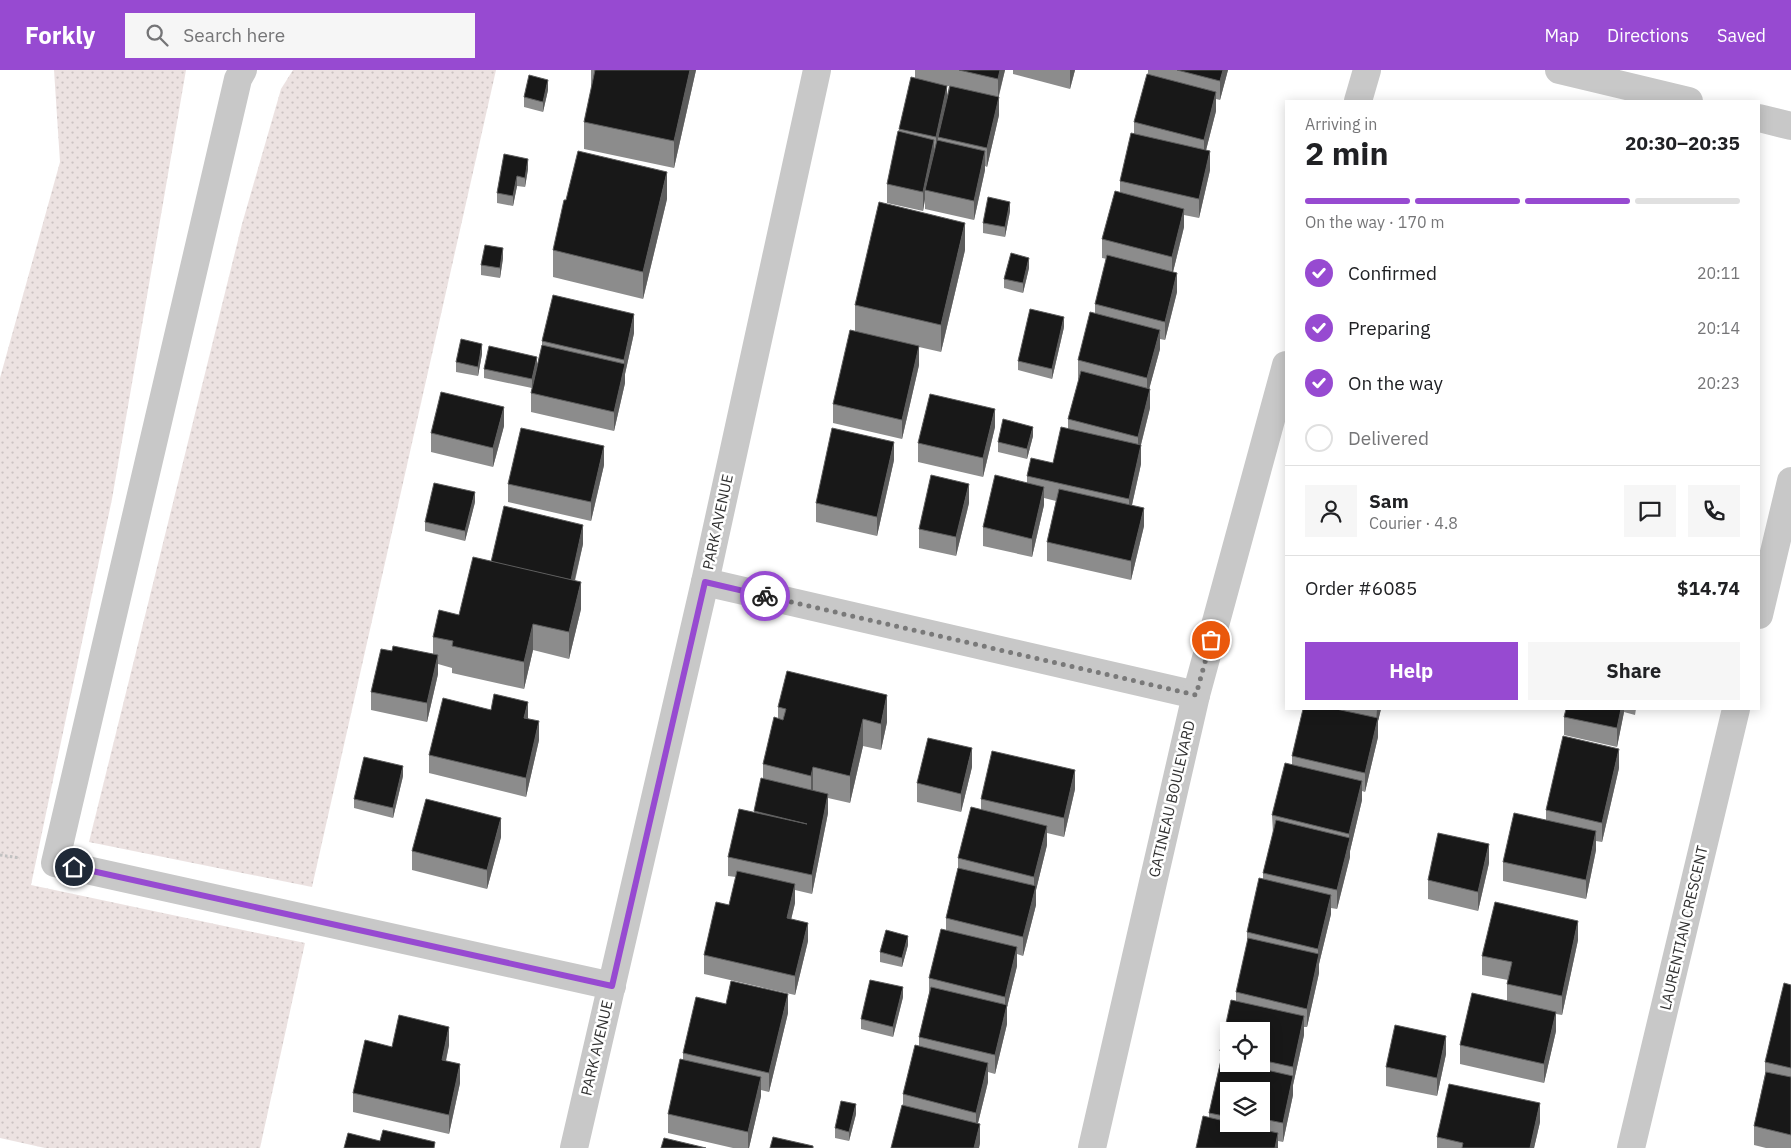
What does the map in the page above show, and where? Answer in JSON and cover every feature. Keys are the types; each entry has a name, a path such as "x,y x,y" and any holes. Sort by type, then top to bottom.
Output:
{"street":[{"path":"243,70 238,79 55,862 612,986"},
{"name":"PARK AVENUE","path":"574,1148 705,582 817,70"},
{"path":"1358,100 1367,70"},
{"path":"1558,70 1685,100"},
{"path":"1760,118 1791,126"},
{"name":"GATINEAU BOULEVARD","path":"1092,1148 1196,695 1285,369"},
{"path":"1760,611 1791,481"},
{"path":"705,582 1196,695"},
{"name":"LAURENTIAN CRESCENT","path":"1631,1148 1736,710"}],"shaded area":[{"path":"54,70 186,70 112,499 31,885 305,943 260,1148 45,1148 0,1138 0,378 60,162"},
{"path":"293,70 496,70 312,887 89,842 242,224 281,89"}],"building":[{"path":"595,70 690,70 674,141 584,122"},
{"path":"959,70 1000,70 998,79"},
{"path":"1177,70 1223,70 1220,81"},
{"path":"1147,74 1216,92 1204,140 1134,122"},
{"path":"529,75 548,80 543,102 524,97"},
{"path":"911,77 947,86 936,137 899,129"},
{"path":"950,86 999,97 987,148 938,137"},
{"path":"898,131 934,140 923,192 887,184"},
{"path":"1131,133 1210,151 1199,199 1120,181"},
{"path":"937,140 985,151 974,201 925,190"},
{"path":"578,151 667,172 643,272 553,250 564,200 566,200"},
{"path":"504,154 528,159 525,178 517,176 513,196 497,193"},
{"path":"1115,191 1184,209 1172,257 1102,239"},
{"path":"988,197 1010,202 1005,227 983,223"},
{"path":"879,202 965,223 941,325 855,305"},
{"path":"485,245 503,248 500,268 481,265"},
{"path":"1011,253 1029,258 1023,283 1004,279"},
{"path":"1107,255 1177,273 1165,322 1095,304"},
{"path":"553,295 634,314 624,360 542,341"},
{"path":"1030,309 1064,317 1052,369 1018,361"},
{"path":"1090,312 1160,330 1147,378 1078,360"},
{"path":"850,330 919,346 902,420 833,404"},
{"path":"461,339 482,344 478,367 456,362"},
{"path":"542,345 625,364 614,412 531,393"},
{"path":"489,346 537,357 532,379 484,369"},
{"path":"1081,371 1150,389 1138,437 1068,419"},
{"path":"441,392 504,407 493,448 431,433"},
{"path":"930,394 995,409 983,458 918,443"},
{"path":"1003,419 1033,427 1027,449 998,442"},
{"path":"1061,427 1141,445 1129,499 1027,476 1031,458 1053,463"},
{"path":"521,428 604,446 591,502 508,484"},
{"path":"832,428 894,442 877,517 816,503"},
{"path":"931,475 969,484 956,537 919,529"},
{"path":"995,475 1044,487 1032,539 983,527"},
{"path":"434,483 475,492 465,531 425,522"},
{"path":"1059,489 1144,508 1131,561 1047,542"},
{"path":"504,506 583,525 571,580 491,562"},
{"path":"473,557 581,582 569,632 533,624 524,662 452,646 453,641 433,637 439,610 459,615"},
{"path":"393,646 438,655 427,703 371,692 381,649 392,651"},
{"path":"787,671 887,695 881,724 863,719 850,776 813,767 811,776 763,764 774,717 783,720 786,709 778,707"},
{"path":"494,694 528,702 524,718 539,721 526,778 429,755 443,698 491,710"},
{"path":"1303,710 1341,710 1378,718 1365,773 1292,756"},
{"path":"1566,710 1621,710 1617,728 1564,717"},
{"path":"1563,736 1619,749 1602,823 1546,810"},
{"path":"928,738 972,748 961,794 917,783"},
{"path":"992,751 1075,770 1064,818 981,799"},
{"path":"364,757 403,766 393,808 354,799"},
{"path":"1285,763 1362,781 1349,834 1272,815"},
{"path":"761,778 828,794 812,875 728,857 739,809 807,824 754,811"},
{"path":"426,799 501,818 487,870 412,851"},
{"path":"971,807 1047,826 1034,877 958,858"},
{"path":"1514,813 1596,831 1586,880 1503,862"},
{"path":"1276,820 1350,838 1337,890 1263,873"},
{"path":"1438,833 1489,844 1478,892 1428,880"},
{"path":"958,868 1036,886 1023,937 946,918"},
{"path":"737,871 795,884 787,918 808,923 795,976 704,955 716,902 729,905"},
{"path":"1259,878 1331,895 1318,949 1247,932"},
{"path":"1495,902 1578,921 1562,996 1507,984 1512,962 1482,956"},
{"path":"941,929 1017,947 1005,997 929,978"},
{"path":"886,930 908,936 902,958 880,952"},
{"path":"1248,938 1319,954 1307,1009 1236,992"},
{"path":"870,980 903,987 893,1027 861,1019"},
{"path":"731,981 788,994 769,1073 683,1053 696,997 726,1004"},
{"path":"1784,983 1791,985 1791,1068 1765,1062"},
{"path":"931,987 1007,1005 995,1055 919,1037"},
{"path":"1472,993 1556,1012 1544,1064 1460,1045"},
{"path":"1231,1000 1304,1016 1293,1067 1270,1062 1270,1022 1226,1022"},
{"path":"399,1015 449,1027 442,1060 460,1064 449,1115 353,1093 365,1040 392,1047"},
{"path":"1395,1025 1446,1036 1437,1078 1386,1067"},
{"path":"915,1045 988,1063 976,1113 903,1094"},
{"path":"680,1059 761,1077 748,1132 668,1114"},
{"path":"1220,1064 1220,1072 1270,1071 1293,1076 1283,1123 1270,1120 1270,1082 1220,1082 1220,1115 1209,1113"},
{"path":"1766,1072 1791,1077 1791,1135 1754,1126"},
{"path":"1449,1084 1540,1103 1530,1148 1462,1148 1463,1143 1437,1137"},
{"path":"841,1101 856,1104 849,1132 835,1128"},
{"path":"902,1105 980,1124 974,1148 891,1148"},
{"path":"1203,1116 1220,1120 1220,1132 1270,1131 1278,1133 1275,1148 1196,1148"},
{"path":"383,1130 435,1142 434,1148 344,1148 348,1133 380,1141"},
{"path":"773,1137 813,1146 813,1148 770,1148"},
{"path":"664,1138 706,1148 661,1148"}],"way so far":[{"path":"765,596 1196,695 1211,640"}],"route":[{"path":"74,867 612,986 705,582 765,596"}]}
